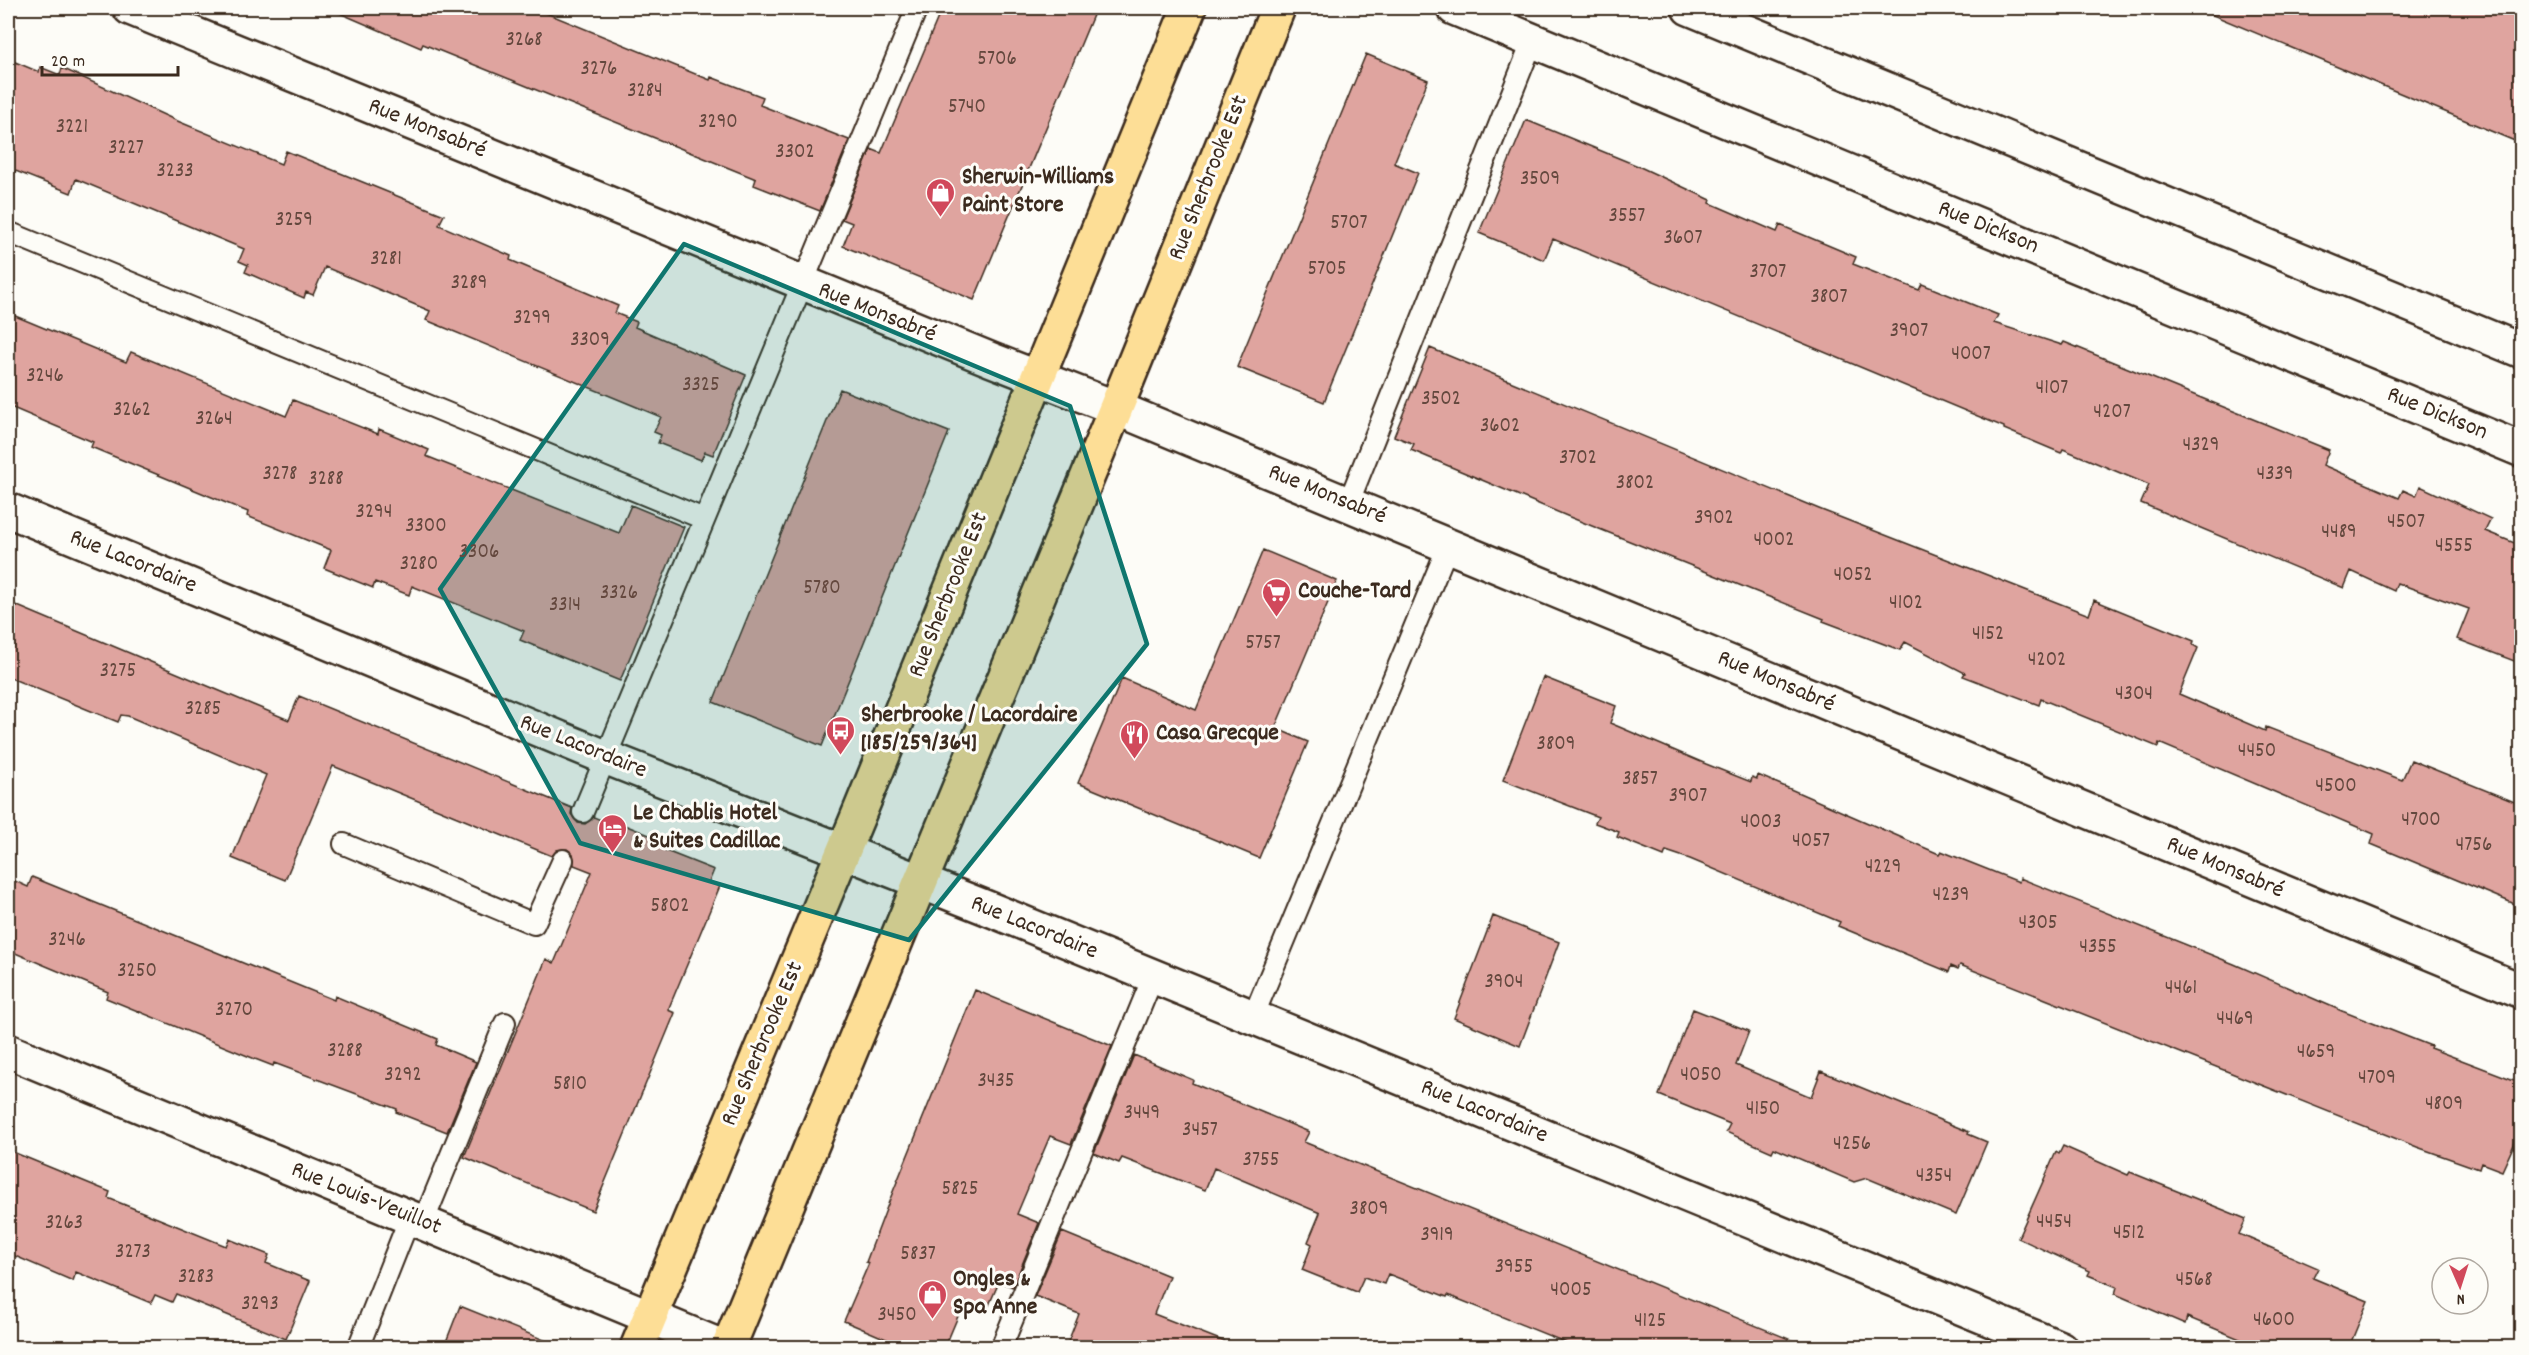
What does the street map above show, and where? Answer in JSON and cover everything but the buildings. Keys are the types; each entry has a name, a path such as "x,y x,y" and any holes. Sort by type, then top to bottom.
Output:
{"main road":[{"name":"Rue Sherbrooke Est","path":"637,1347 844,852 1189,8"},
{"name":"Rue Sherbrooke Est","path":"727,1347 1116,408 1278,8"}],"street":[{"name":"Rue Monsabré","path":"130,8 1037,378 1116,408 2522,991"},
{"name":"Rue Dickson","path":"1454,8 2522,450"},
{"path":"1689,8 2522,351"},
{"name":"Rue Lacordaire","path":"8,510 605,757 1253,1017 2060,1347"},
{"name":"Rue Louis-Veuillot","path":"8,1051 727,1347"}],"lane":[{"path":"583,812 916,8"},
{"path":"1348,504 1533,40"},
{"path":"8,232 704,519"},
{"path":"1253,1017 1448,546"},
{"path":"344,844 534,924 563,860"},
{"path":"1001,1347 1153,977"},
{"path":"358,1347 505,1023"}],"highlighted area":[{"path":"684,244 1070,406 1147,644 909,940 580,843 440,589"}],"place":[{"name":"Sherwin-Williams Paint Store","path":"941,218"},
{"name":"Couche-Tard","path":"1277,618"},
{"name":"Sherbrooke / Lacordaire [185/259/364]","path":"840,756"},
{"name":"Casa Grecque","path":"1135,760"},
{"name":"Le Chablis Hotel & Suites Cadillac","path":"612,854"},
{"name":"Ongles & Spa Anne","path":"932,1320"}]}
